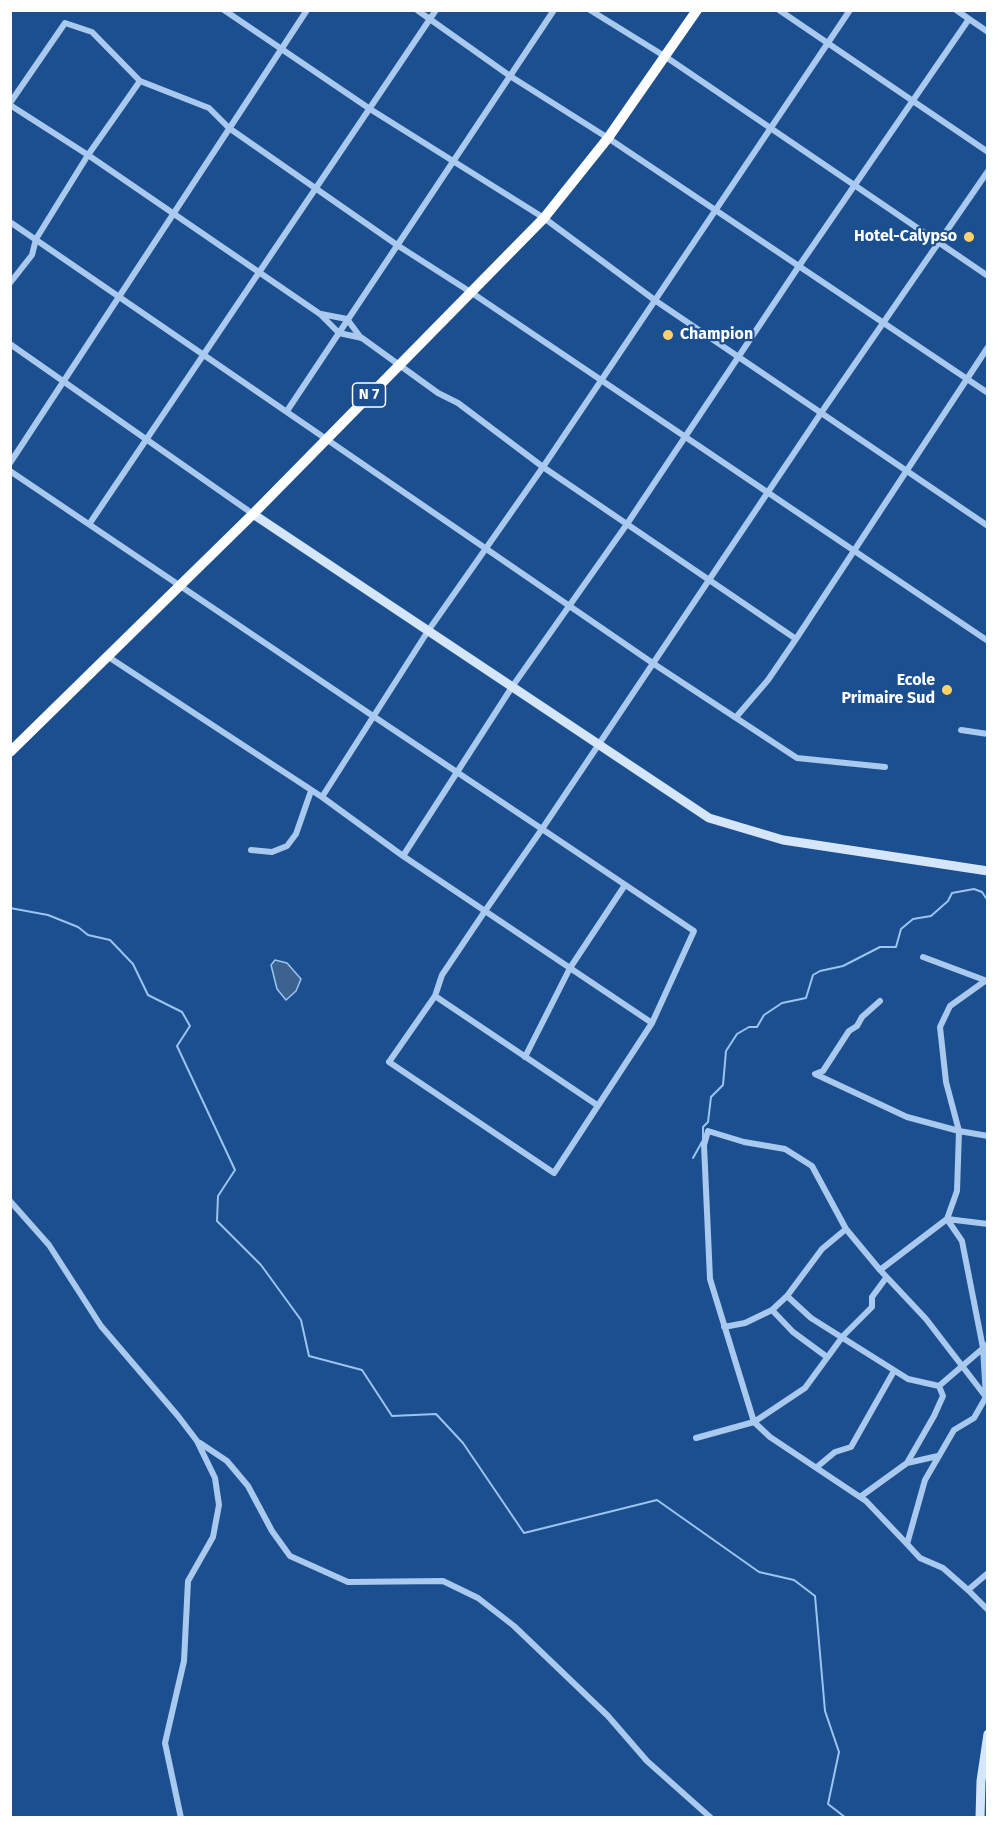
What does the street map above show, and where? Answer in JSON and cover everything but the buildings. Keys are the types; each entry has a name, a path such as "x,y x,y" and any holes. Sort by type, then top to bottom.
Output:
{"highway":[{"name":"N 7","path":"10,752 253,514 544,218 608,138 697,10"}],"street":[{"path":"224,10 370,109 544,218 656,301 908,470 987,526"},
{"path":"10,463 307,10"},
{"path":"417,10 510,76 608,138 987,393"},
{"path":"90,523 436,10"},
{"path":"287,411 554,10"},
{"path":"590,10 666,57 987,276"},
{"path":"779,10 987,152"},
{"path":"322,797 428,631 487,549 656,301 850,10"},
{"path":"956,10 987,32"},
{"path":"403,856 512,687 627,524 799,266 969,19"},
{"path":"362,338 339,333 320,314 10,104 65,23 92,32 140,81 208,108 229,128 316,189 987,641"},
{"path":"10,283 32,255 36,239 88,155 140,81"},
{"path":"10,471 90,523 373,717 542,829 694,932 652,1023 554,1173 389,1062 435,996 442,975 542,829 597,744 654,664 708,579 987,171"},
{"path":"10,222 654,664 737,716 797,758 885,767"},
{"path":"320,314 347,320 362,338 438,393 458,403 543,467 796,639"},
{"path":"10,344 253,514 709,818 783,840 987,871"},
{"path":"737,716 768,680 856,551 987,347"},
{"path":"107,656 322,797 403,856 652,1023"},
{"path":"961,730 987,734"},
{"path":"251,850 272,852 287,846 296,834 311,791"},
{"path":"525,1057 570,968 625,885"},
{"path":"923,957 986,981"},
{"path":"880,1270 947,1219 957,1191 959,1131 946,1082 940,1027 950,1006 986,981"},
{"path":"435,996 597,1105"},
{"path":"880,1001 862,1017 857,1026 849,1030 823,1071 815,1074 907,1117 987,1136"},
{"path":"987,1397 926,1319 885,1278 846,1229 812,1166 785,1149 744,1142 708,1131 704,1145 710,1279 754,1422 771,1437 860,1497 920,1558 943,1569 987,1610"},
{"path":"10,1201 49,1245 102,1326 197,1441 215,1478 219,1505 213,1537 188,1581 184,1661 165,1743 181,1818"},
{"path":"947,1219 987,1224"},
{"path":"907,1544 925,1480 954,1430 974,1418 987,1397 985,1346 962,1241 947,1219"},
{"path":"724,1327 745,1323 772,1310 787,1296 822,1249 846,1229"},
{"path":"696,1438 754,1422 805,1388 843,1336 872,1307 872,1297 885,1278"},
{"path":"787,1296 811,1318 843,1336 894,1371 908,1379 939,1386"},
{"path":"772,1310 793,1332 827,1357"},
{"path":"939,1386 985,1346"},
{"path":"817,1467 835,1452 851,1447 894,1371"},
{"path":"907,1463 934,1416 943,1395 939,1386"},
{"path":"197,1441 227,1461 248,1486 272,1531 290,1556 348,1582 443,1581 477,1598 514,1626 608,1716 647,1761 711,1818"},
{"path":"860,1497 907,1463 939,1456"},
{"path":"968,1590 987,1573"},
{"path":"980,1818 981,1781 987,1734"}],"water":[{"path":"275,960 287,963 301,979 296,991 286,1000 277,989 271,965"}],"waterway":[{"path":"693,1158 703,1140 703,1127 708,1122 711,1097 723,1085 726,1051 737,1034 749,1027 757,1027 764,1015 782,1003 806,998 813,975 820,971 843,966 880,947 896,947 901,929 913,919 931,916 948,901 952,893 974,889 982,892 988,901"},
{"path":"10,908 48,915 78,927 88,935 110,940 133,964 148,995 182,1012 190,1026 177,1046 235,1170 218,1196 217,1221 261,1265 301,1320 309,1356 362,1370 392,1416 436,1414 463,1443 524,1533 657,1500 759,1572 794,1580 815,1596 825,1711 839,1752 828,1804 846,1818"}],"place":[{"name":"Hotel-Calypso","path":"969,237"},
{"name":"Champion","path":"668,335"},
{"name":"Ecole Primaire Sud","path":"947,690"}]}
